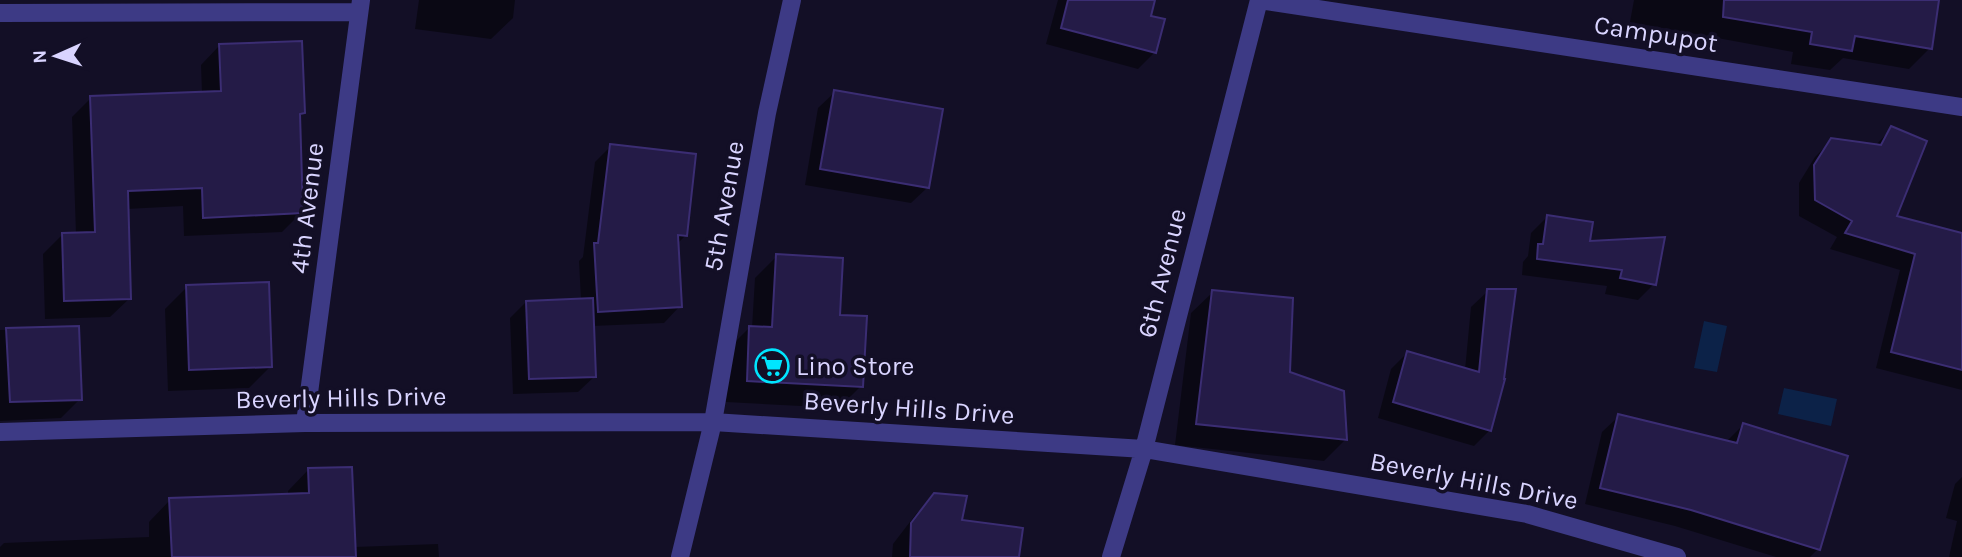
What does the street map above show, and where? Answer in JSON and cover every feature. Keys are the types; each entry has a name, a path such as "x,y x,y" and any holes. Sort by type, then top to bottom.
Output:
{"street":[{"name":"5th Avenue","path":"680,557 713,422 767,113 792,0"},
{"name":"Campupot","path":"1259,0 1962,107"},
{"name":"6th Avenue","path":"1111,557 1144,449 1259,0"},
{"path":"0,13 360,6"},
{"name":"4th Avenue","path":"305,423 360,6"},
{"name":"Beverly Hills Drive","path":"0,432 305,423 713,422 1144,449 1527,514 1678,557"}],"water":[{"path":"1704,321 1727,326 1717,372 1694,368"},
{"path":"1784,388 1837,399 1831,426 1778,414"}],"building":[{"path":"1068,0 1155,0 1151,16 1165,19 1156,53 1061,28"},
{"path":"1724,0 1939,0 1932,49 1855,36 1852,51 1810,44 1812,32 1723,17"},
{"path":"302,41 305,113 300,114 303,213 203,218 202,188 128,191 131,299 64,301 62,233 95,232 90,96 221,91 219,44"},
{"path":"834,90 943,109 929,188 820,169"},
{"path":"1891,126 1927,141 1897,216 1962,233 1962,370 1891,352 1915,254 1845,233 1852,221 1815,200 1814,165 1831,138 1881,145"},
{"path":"610,144 696,154 687,236 678,235 682,307 598,312 594,243 598,243"},
{"path":"1547,215 1593,222 1590,241 1665,237 1656,285 1620,278 1622,270 1537,259 1538,244 1543,244"},
{"path":"776,254 843,258 840,315 867,316 863,387 747,381 749,326 772,327"},
{"path":"269,282 272,367 189,370 186,285"},
{"path":"1487,289 1516,289 1505,379 1491,431 1393,402 1407,351 1479,372"},
{"path":"1212,290 1293,298 1290,372 1344,391 1347,440 1196,424"},
{"path":"593,298 596,377 529,379 526,301"},
{"path":"79,326 82,400 10,402 6,328"},
{"path":"1618,414 1737,443 1743,423 1848,456 1820,550 1691,510 1600,488"},
{"path":"352,467 356,557 172,557 169,498 309,493 308,468"},
{"path":"934,493 967,496 962,520 1023,528 1019,557 910,557 911,523"}],"place":[{"name":"Lino Store","path":"772,366"}]}
